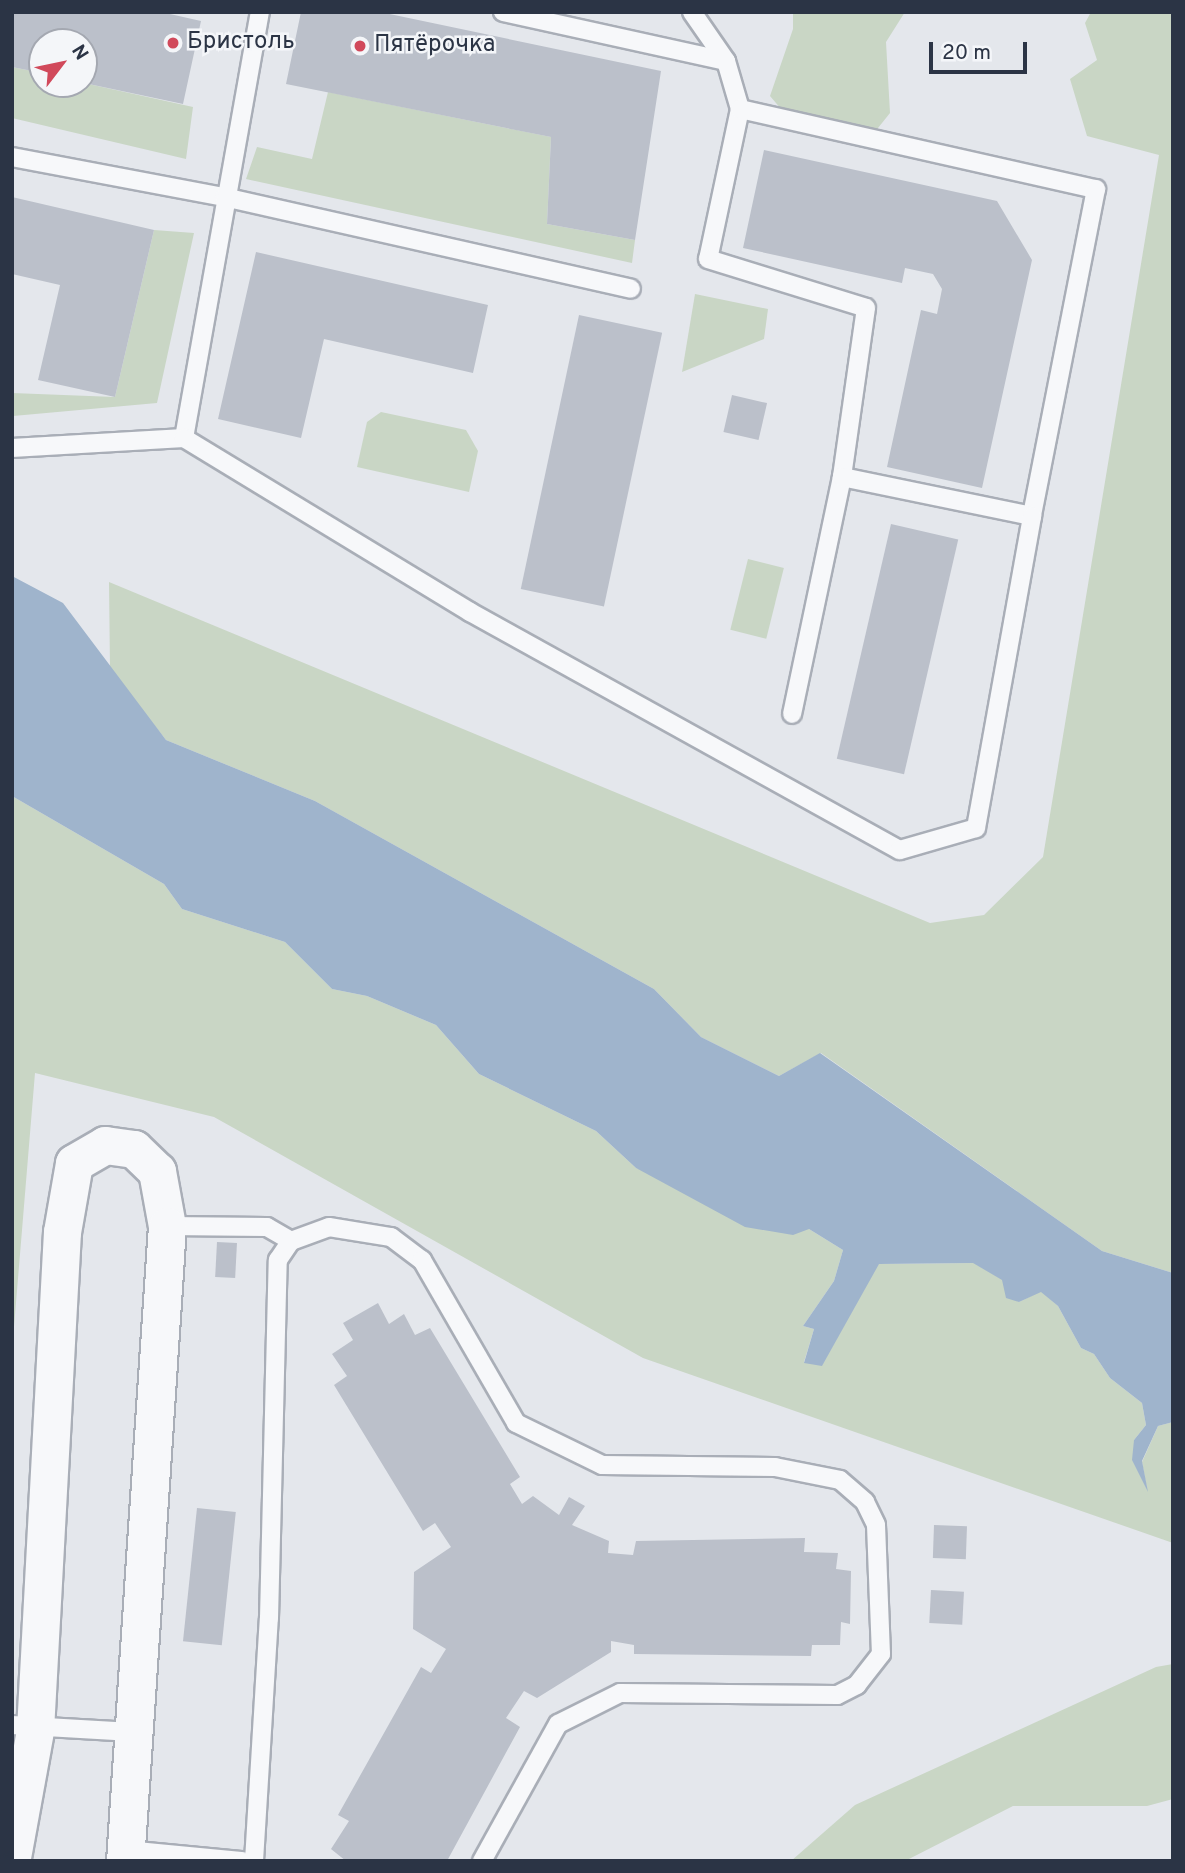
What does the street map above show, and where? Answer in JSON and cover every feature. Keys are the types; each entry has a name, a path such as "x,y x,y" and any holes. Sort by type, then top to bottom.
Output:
{"street":[{"path":"12,1857 62,1232 74,1163 105,1145 134,1149 157,1171 167,1226 126,1855"}],"lane":[{"path":"184,438 224,197 260,12"},
{"path":"503,12 726,61"},
{"path":"692,12 726,61 740,109 708,259 866,308 842,477 792,714"},
{"path":"12,448 184,438 470,612 900,850 976,828 1032,516 1097,189 740,109"},
{"path":"12,157 224,197 631,289"},
{"path":"842,477 1032,516"},
{"path":"167,1226 267,1227 291,1241"},
{"path":"254,1861 270,1618 278,1260 291,1241 329,1227 344,1227 391,1237 422,1260 516,1423 602,1465 775,1466 840,1480 865,1502 876,1525 881,1654 858,1685 837,1695 620,1693 558,1724 482,1861"},
{"path":"24,1727 132,1732"},
{"path":"126,1855 242,1861"}],"green space":[{"path":"793,12 905,12 886,42 890,113 862,148 799,130 770,96 793,29"},
{"path":"1091,12 1173,12 1173,1273 1102,1251 821,1053 779,1076 701,1037 654,989 315,801 166,740 110,669 109,582 930,923 984,915 1043,857 1159,155 1087,136 1070,79 1097,60 1085,23"},
{"path":"12,67 28,70 28,98 98,98 98,86 193,107 186,159 12,118"},
{"path":"328,92 551,137 547,224 635,240 632,263 246,179 257,147 312,159"},
{"path":"154,230 194,233 157,403 13,416 12,393 115,397"},
{"path":"695,294 768,309 764,339 682,372"},
{"path":"381,412 466,430 478,451 469,492 357,467 367,422"},
{"path":"748,559 784,568 766,639 730,630"},
{"path":"12,796 164,884 182,909 285,942 332,989 367,996 436,1025 479,1074 596,1131 636,1168 809,1229 843,1250 834,1281 803,1326 814,1329 804,1362 822,1365 878,1264 974,1263 1003,1280 1019,1302 1041,1291 1058,1306 1081,1348 1094,1354 1110,1378 1142,1403 1146,1425 1134,1440 1147,1489 1142,1462 1158,1426 1173,1422 1173,1543 643,1358 214,1117 35,1073 12,1351"},
{"path":"1173,1664 1173,1799 1147,1806 1013,1806 905,1861 791,1861 855,1805 1156,1667"}],"water":[{"path":"12,576 63,603 166,740 315,801 654,989 701,1037 779,1076 820,1053 1102,1251 1173,1273 1173,1422 1158,1426 1142,1461 1148,1492 1132,1460 1134,1440 1146,1425 1142,1403 1110,1378 1094,1354 1081,1348 1058,1306 1041,1292 1019,1302 1006,1298 1002,1280 973,1263 879,1264 822,1366 804,1363 814,1329 803,1326 834,1281 843,1250 809,1229 793,1235 745,1227 636,1168 596,1131 479,1074 436,1025 367,996 332,989 285,942 182,909 164,884 12,796"}],"building":[{"path":"12,12 161,12 201,21 183,104 98,86 98,28 28,28 28,70 12,67"},
{"path":"301,12 380,12 661,71 635,240 547,224 551,137 286,84"},
{"path":"764,150 997,201 1032,260 982,488 887,467 921,310 937,314 942,289 933,274 905,268 902,283 743,248"},
{"path":"12,197 154,230 115,397 38,380 60,285 12,274"},
{"path":"256,252 488,305 473,373 324,339 301,438 218,419"},
{"path":"579,315 662,333 604,607 521,589"},
{"path":"732,395 767,403 759,440 723,432"},
{"path":"891,524 958,540 904,774 837,759"},
{"path":"217,1242 237,1243 235,1278 215,1277"},
{"path":"378,1303 389,1324 404,1314 415,1335 430,1328 520,1477 510,1484 522,1504 533,1496 559,1515 569,1497 585,1506 572,1525 609,1541 608,1553 633,1555 636,1541 805,1538 804,1552 838,1553 836,1569 851,1571 850,1624 841,1622 840,1645 812,1645 811,1656 634,1654 634,1645 611,1641 611,1652 537,1698 524,1691 506,1718 520,1727 447,1861 346,1861 331,1849 349,1821 338,1815 421,1667 431,1673 446,1649 413,1629 414,1572 451,1547 435,1523 423,1531 334,1385 347,1376 332,1354 353,1340 343,1323"},
{"path":"197,1508 236,1512 222,1645 183,1641"},
{"path":"934,1525 967,1526 966,1559 933,1558"},
{"path":"931,1590 964,1592 962,1625 929,1623"}],"place":[{"name":"Бристоль","path":"173,43"},
{"name":"Пятёрочка","path":"360,46"}]}
